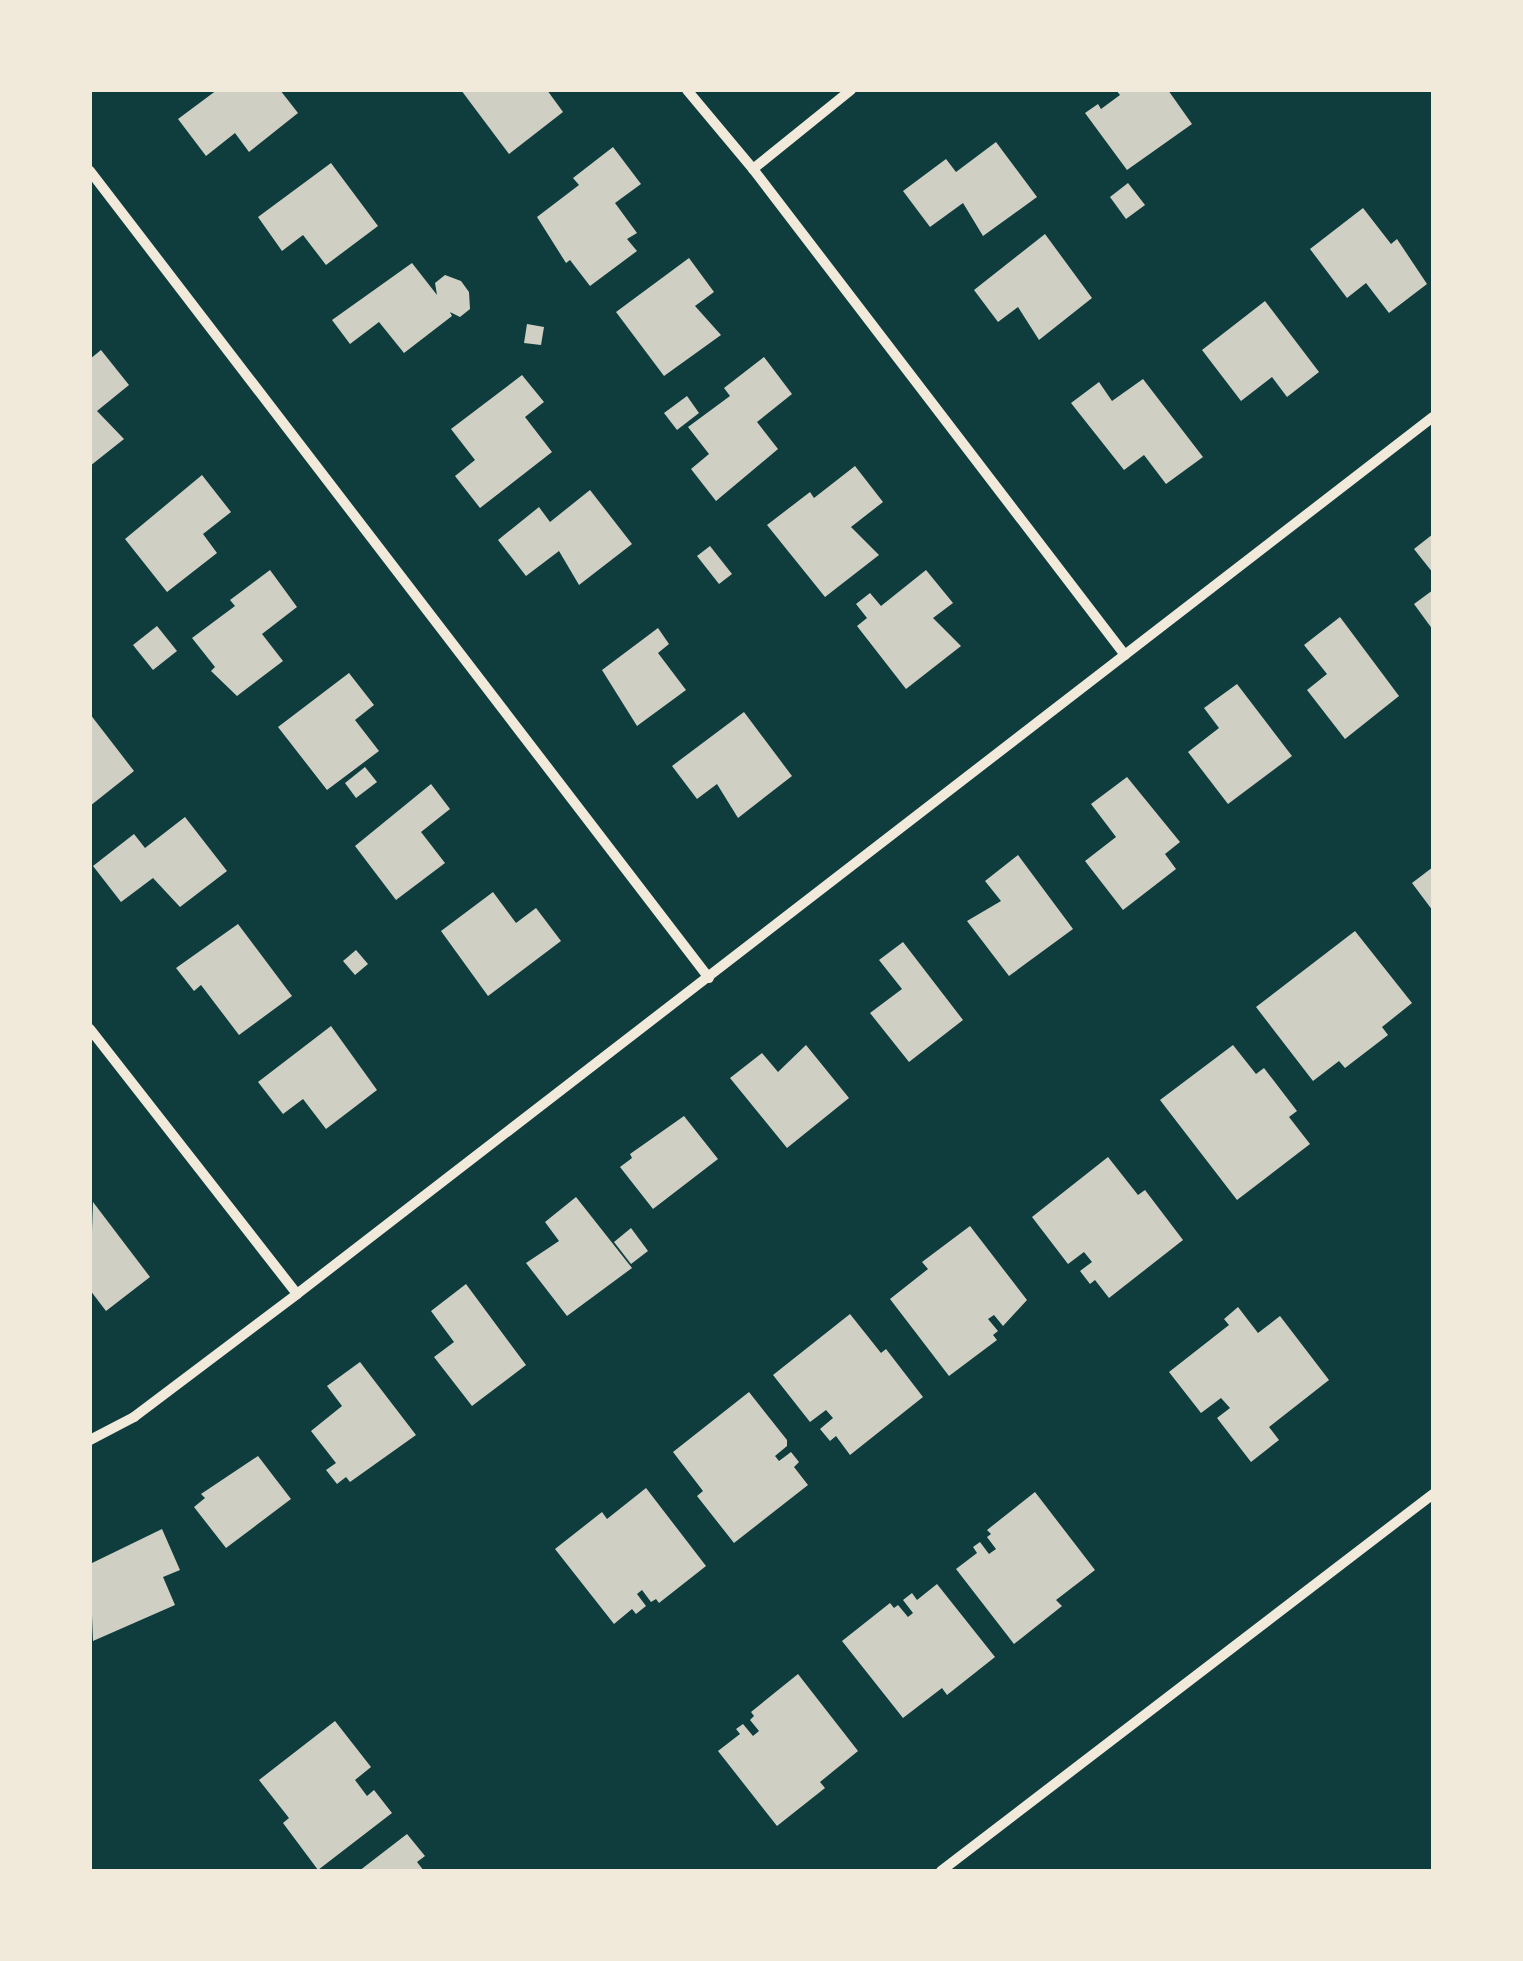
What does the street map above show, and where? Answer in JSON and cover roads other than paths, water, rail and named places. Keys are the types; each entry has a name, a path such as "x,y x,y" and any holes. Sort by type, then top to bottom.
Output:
{"street":[{"path":"687,90 753,169 1125,655"},
{"path":"753,169 851,90"},
{"path":"90,171 709,978"},
{"path":"90,1440 134,1417 296,1294 1433,417"},
{"path":"90,1029 296,1294"},
{"path":"941,1871 1433,1494"}]}
